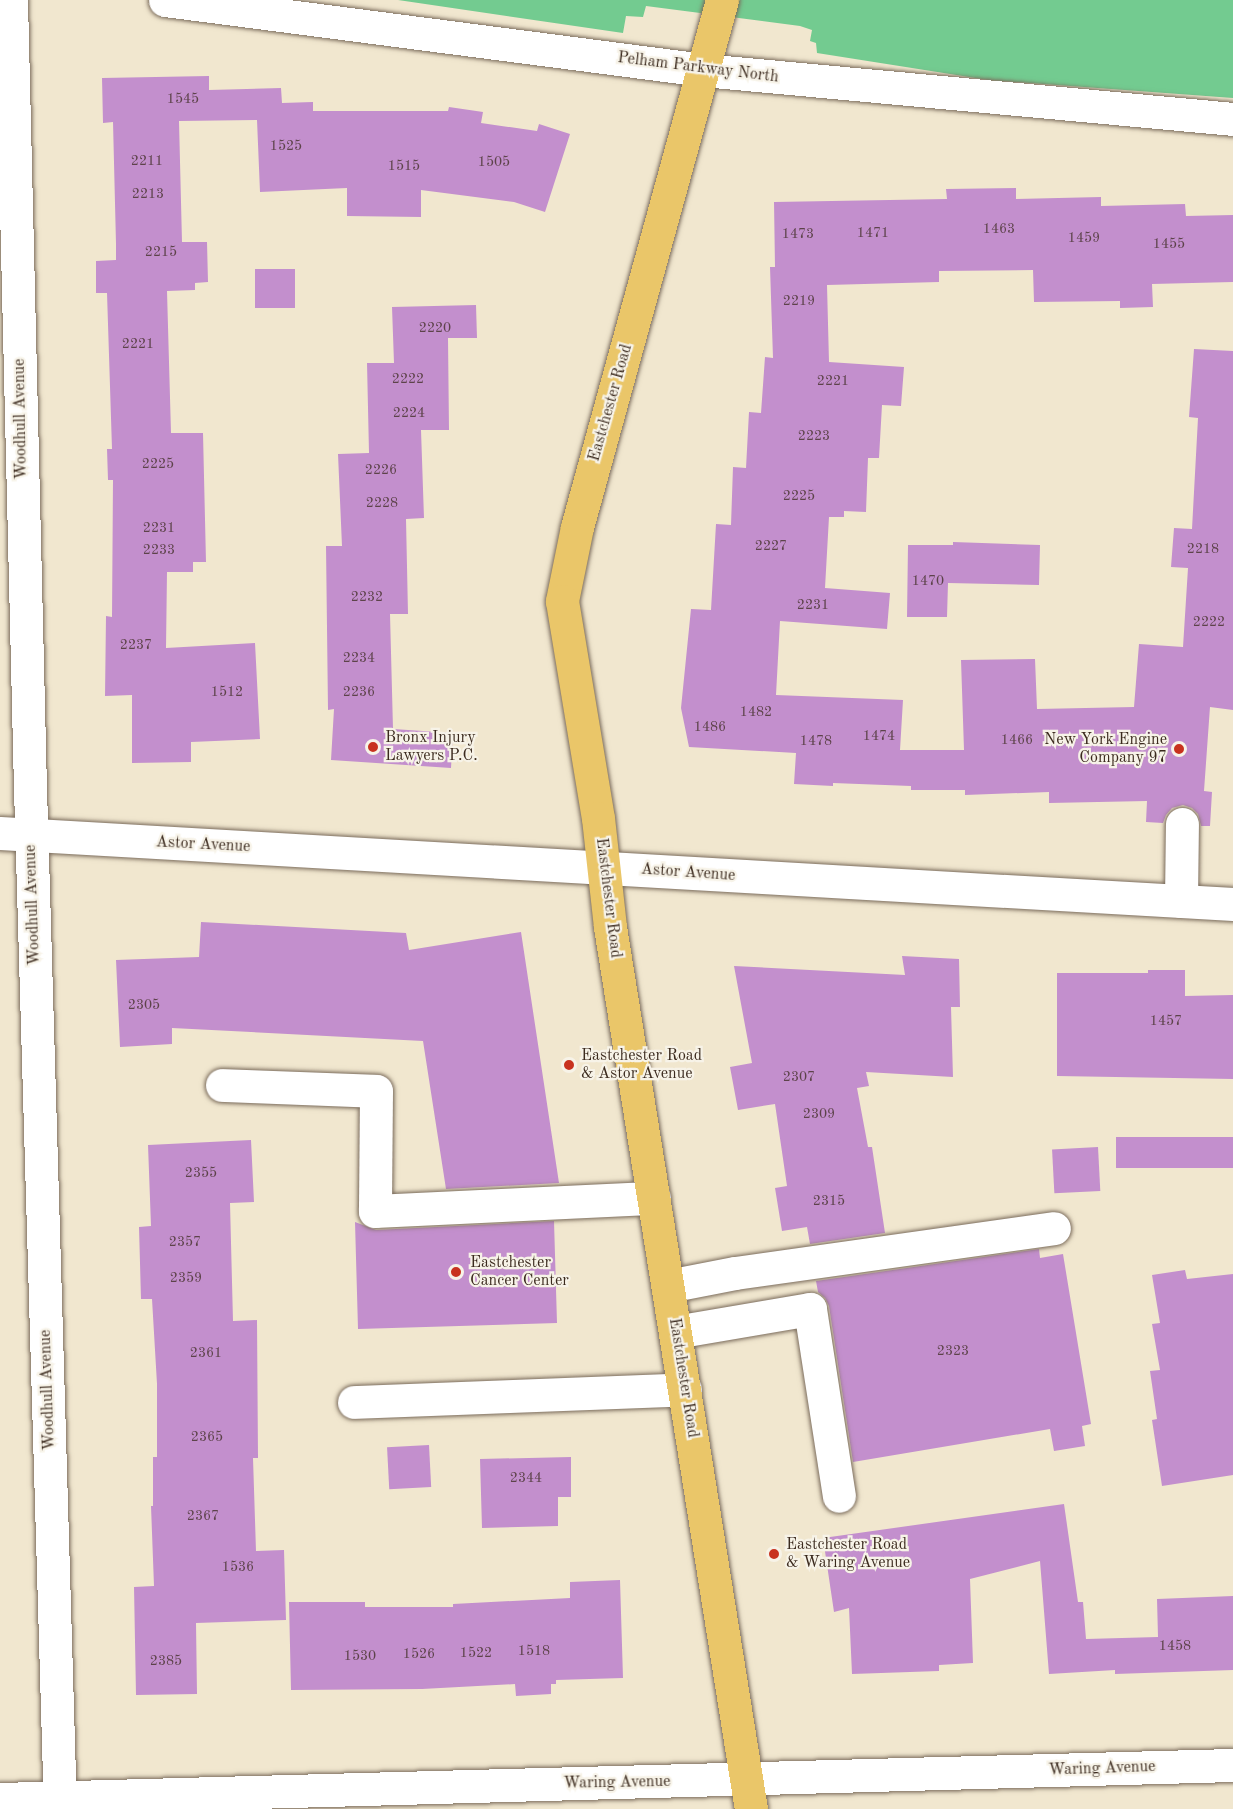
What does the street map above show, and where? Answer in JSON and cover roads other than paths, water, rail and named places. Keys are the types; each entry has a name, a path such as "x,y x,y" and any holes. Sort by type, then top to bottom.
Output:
{"main road":[{"name":"Eastchester Road","path":"722,0 577,527 562,601 598,818 601,867 749,1794"}],"street":[{"name":"Woodhull Avenue","path":"11,0 16,834 60,1803"},
{"name":"Pelham Parkway North","path":"165,0 703,70 1233,119"},
{"path":"1181,901 1182,824"},
{"name":"Astor Avenue","path":"16,834 1233,904"},
{"path":"222,1085 376,1091 375,1211 654,1198"},
{"path":"668,1286 735,1273 1054,1227"},
{"path":"675,1332 810,1309 839,1496"},
{"path":"354,1402 685,1389"},
{"name":"Waring Avenue","path":"0,1799 60,1803 749,1794 1233,1765"}],"place":[{"name":"Bronx Injury Lawyers P.C.","path":"373,747"},
{"name":"New York Engine Company 97","path":"1179,749"},
{"name":"Eastchester Road & Astor Avenue","path":"569,1065"},
{"name":"Eastchester Cancer Center","path":"456,1272"},
{"name":"Eastchester Road & Waring Avenue","path":"774,1554"}]}
